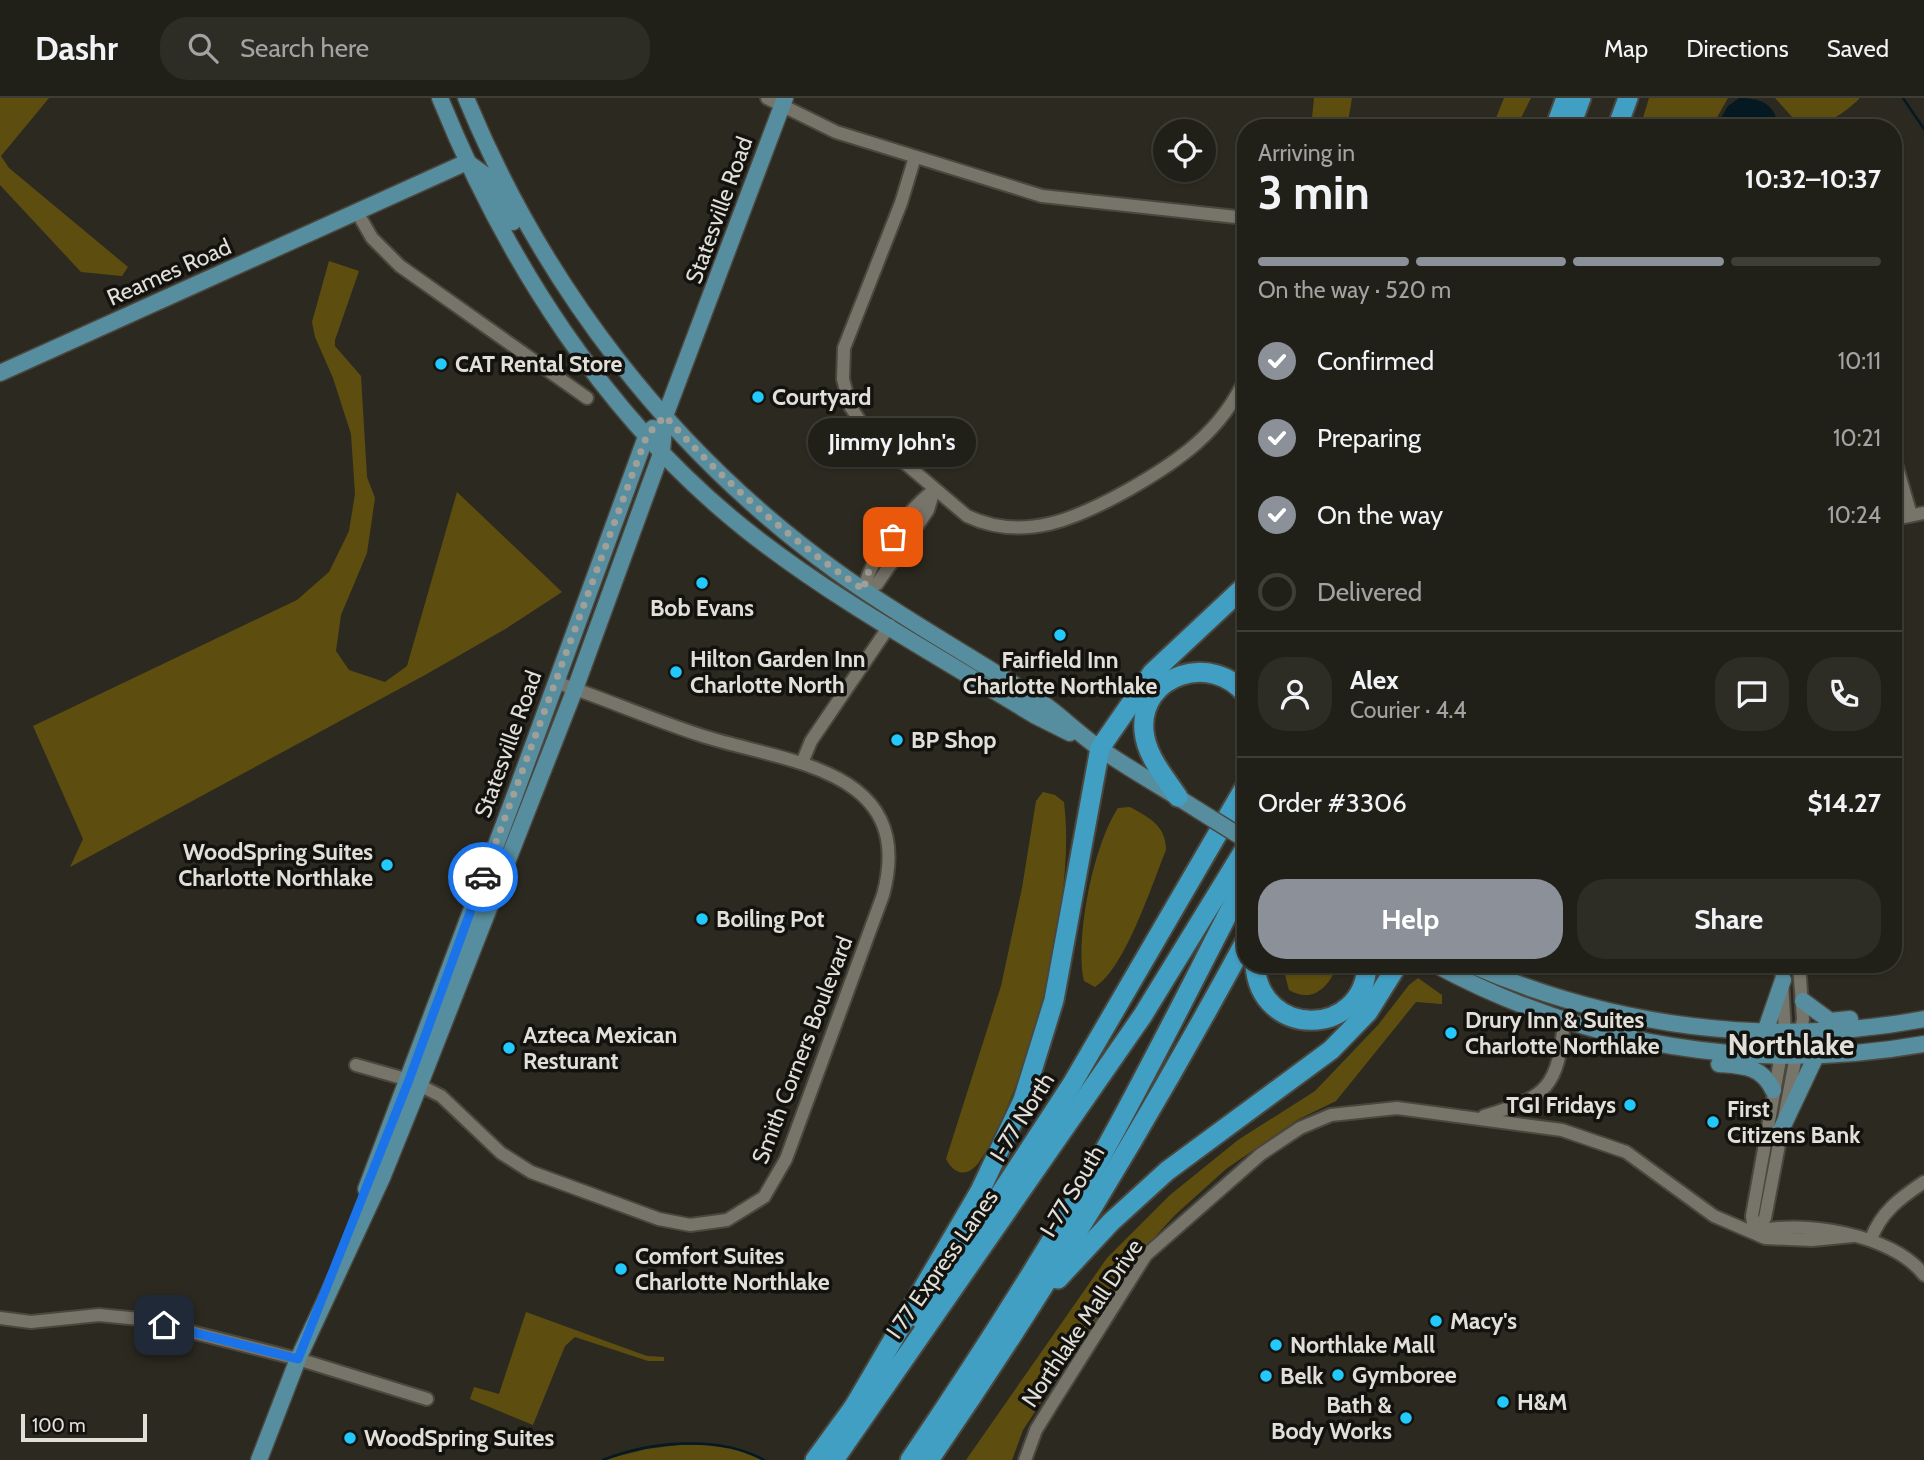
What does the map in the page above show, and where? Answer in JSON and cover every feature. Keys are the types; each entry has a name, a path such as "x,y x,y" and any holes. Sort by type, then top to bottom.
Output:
{"highway":[{"path":"1558,119 1566,98"},
{"path":"1573,119 1581,98"},
{"path":"1606,119 1614,98"},
{"path":"1620,119 1628,98"},
{"path":"852,1410 984,1182 1023,1100 1054,1000 1100,748 1160,663 1237,593"},
{"path":"1178,797 1151,756 1146,740 1145,715 1155,693 1180,675 1202,671 1229,679 1237,687"},
{"name":"I-77 North","path":"815,1460 934,1296 1031,1149 1151,954 1237,800"},
{"name":"I 77 Express Lanes","path":"834,1460 1130,1034 1237,862"},
{"path":"910,1460 1009,1310 1091,1174 1161,1046 1237,897"},
{"name":"I-77 South","path":"929,1460 1023,1319 1150,1109 1237,956"},
{"path":"1256,973 1258,984 1270,1004 1290,1017 1312,1021 1333,1016 1354,1001 1363,986 1365,973"},
{"path":"1023,1319 1090,1243 1167,1171 1331,1050 1368,1012 1392,973"}],"main road":[{"path":"440,98 491,211 541,296 578,350 647,435 721,509 764,543 890,625 1034,715 1100,748 1237,834"},
{"path":"466,98 513,200 579,309"},
{"name":"Statesville Road","path":"414,1082 531,802 575,689 663,451 665,416 778,101"},
{"path":"467,162 488,177 531,251 665,416 745,498 811,552 864,590 1042,703 1100,748"},
{"name":"Reames Road","path":"0,373 467,162"},
{"name":"Statesville Road","path":"259,1460 328,1289 382,1178 555,682 647,435 665,416"},
{"path":"531,802 532,770 538,752 534,746"},
{"path":"522,777 523,791 516,813 524,819"},
{"path":"1452,973 1491,993 1564,1021 1654,1045 1714,1053 1786,1057 1924,1044"},
{"path":"1493,973 1556,997 1615,1013 1685,1026 1792,1032 1882,1026 1924,1019"},
{"path":"1765,1032 1782,973"},
{"path":"1803,1001 1830,1021 1868,1018 1882,1026"},
{"path":"1654,1045 1680,1059 1755,1068 1766,1077 1773,1090"},
{"path":"1780,1130 1816,1056"}],"street":[{"path":"778,101 836,132 1054,199 1237,217"},
{"path":"915,157 901,204 844,348 843,379 858,420 934,490 967,516 988,525 1015,528 1072,519 1187,454 1217,425 1237,392"},
{"path":"357,212 372,238 400,266 587,398"},
{"path":"1902,475 1920,514 1902,517"},
{"path":"864,590 866,576 917,502 934,490"},
{"path":"802,764 811,741 890,625"},
{"name":"Smith Corners Boulevard","path":"356,1065 414,1082 461,1113 501,1153 531,1172 659,1219 707,1225 735,1216 764,1197 776,1179 796,1135 883,895 891,861 885,831 866,798 829,771 697,734 555,682"},
{"path":"1782,973 1792,1032"},
{"path":"1754,1232 1754,1201 1773,1090 1803,1001 1800,973"},
{"path":"1477,1119 1526,1102 1545,1087 1559,1065 1564,1021"},
{"path":"1754,1232 1765,1218 1780,1130 1786,1057"},
{"name":"Northlake Mall Drive","path":"1026,1460 1036,1430 1146,1255 1261,1154 1300,1128 1331,1115 1397,1108 1562,1130 1626,1152 1726,1222 1754,1232 1768,1228 1835,1231 1871,1239 1901,1253 1924,1275"},
{"path":"1871,1239 1878,1221 1888,1209 1924,1182"},
{"path":"1709,1212 1739,1219 1748,1214 1754,1201"},
{"path":"0,1318 38,1322 115,1315 298,1359 427,1399"}],"shaded area":[{"path":"0,98 49,98 1,156 9,168 128,267 122,276 81,272 0,185"},
{"path":"1314,98 1352,98 1348,119 1312,119"},
{"path":"1504,98 1531,98 1520,119 1496,119"},
{"path":"1649,98 1728,98 1716,119 1643,119"},
{"path":"1775,98 1859,98 1832,119 1794,119"},
{"path":"329,261 359,271 335,346 361,376 367,477 375,498 367,553 341,615 336,651 349,670 385,682 407,666 457,492 562,592 507,628 425,675 70,867 83,839 33,726 297,600 329,572 349,531 355,494 351,434 312,322"},
{"path":"1043,792 1055,795 1064,802 1066,840 1059,916 1043,1004 1002,1120 980,1161 971,1170 963,1173 953,1168 946,1159 1001,986 1022,888 1036,801"},
{"path":"1130,807 1156,824 1163,835 1166,850 1127,945 1117,963 1095,987 1084,981 1082,962 1088,892 1109,825 1118,808"},
{"path":"1334,973 1319,991 1306,995 1289,990 1285,975"},
{"path":"1418,978 1442,995 1442,1004 1416,1002 1336,1101 1297,1120 1226,1169 1175,1215 1137,1256 1023,1430 1012,1460 966,1460 1107,1258 1170,1195 1238,1140 1315,1091"},
{"path":"526,1312 647,1356 664,1357 664,1361 648,1361 575,1337 565,1346 533,1425 470,1399 474,1387 499,1394"},
{"path":"679,1445 725,1445 764,1460 603,1460 647,1449"}],"water":[{"path":"1739,98 1754,99 1771,108 1777,119 1720,119 1728,106"}],"waterway":[{"path":"1903,98 1924,129"},
{"path":"603,1460 642,1448 684,1444 726,1447 764,1460"}],"way so far":[{"path":"483,877 647,435 665,416 716,471 761,512 864,590 866,576 893,537"}],"place":[{"name":"CAT Rental Store","path":"441,364"},
{"name":"Courtyard","path":"758,397"},
{"name":"Jimmy John's","path":"893,537"},
{"name":"Bob Evans","path":"702,583"},
{"name":"Fairfield Inn Charlotte Northlake","path":"1060,635"},
{"name":"Hilton Garden Inn Charlotte North","path":"676,672"},
{"name":"BP Shop","path":"897,740"},
{"name":"WoodSpring Suites Charlotte Northlake","path":"387,865"},
{"name":"Boiling Pot","path":"702,919"},
{"name":"Drury Inn & Suites Charlotte Northlake","path":"1451,1033"},
{"name":"Azteca Mexican Resturant","path":"509,1048"},
{"name":"TGI Fridays","path":"1630,1105"},
{"name":"First Citizens Bank","path":"1713,1122"},
{"name":"Comfort Suites Charlotte Northlake","path":"621,1269"},
{"name":"Macy's","path":"1436,1321"},
{"name":"Northlake Mall","path":"1276,1345"},
{"name":"Gymboree","path":"1338,1375"},
{"name":"Belk","path":"1266,1376"},
{"name":"H&M","path":"1503,1402"},
{"name":"Bath & Body Works","path":"1406,1418"},
{"name":"WoodSpring Suites","path":"350,1438"}],"district":[{"name":"Northlake","path":"1791,1044"}],"route":[{"path":"164,1325 298,1359 409,1080 483,877"}]}
